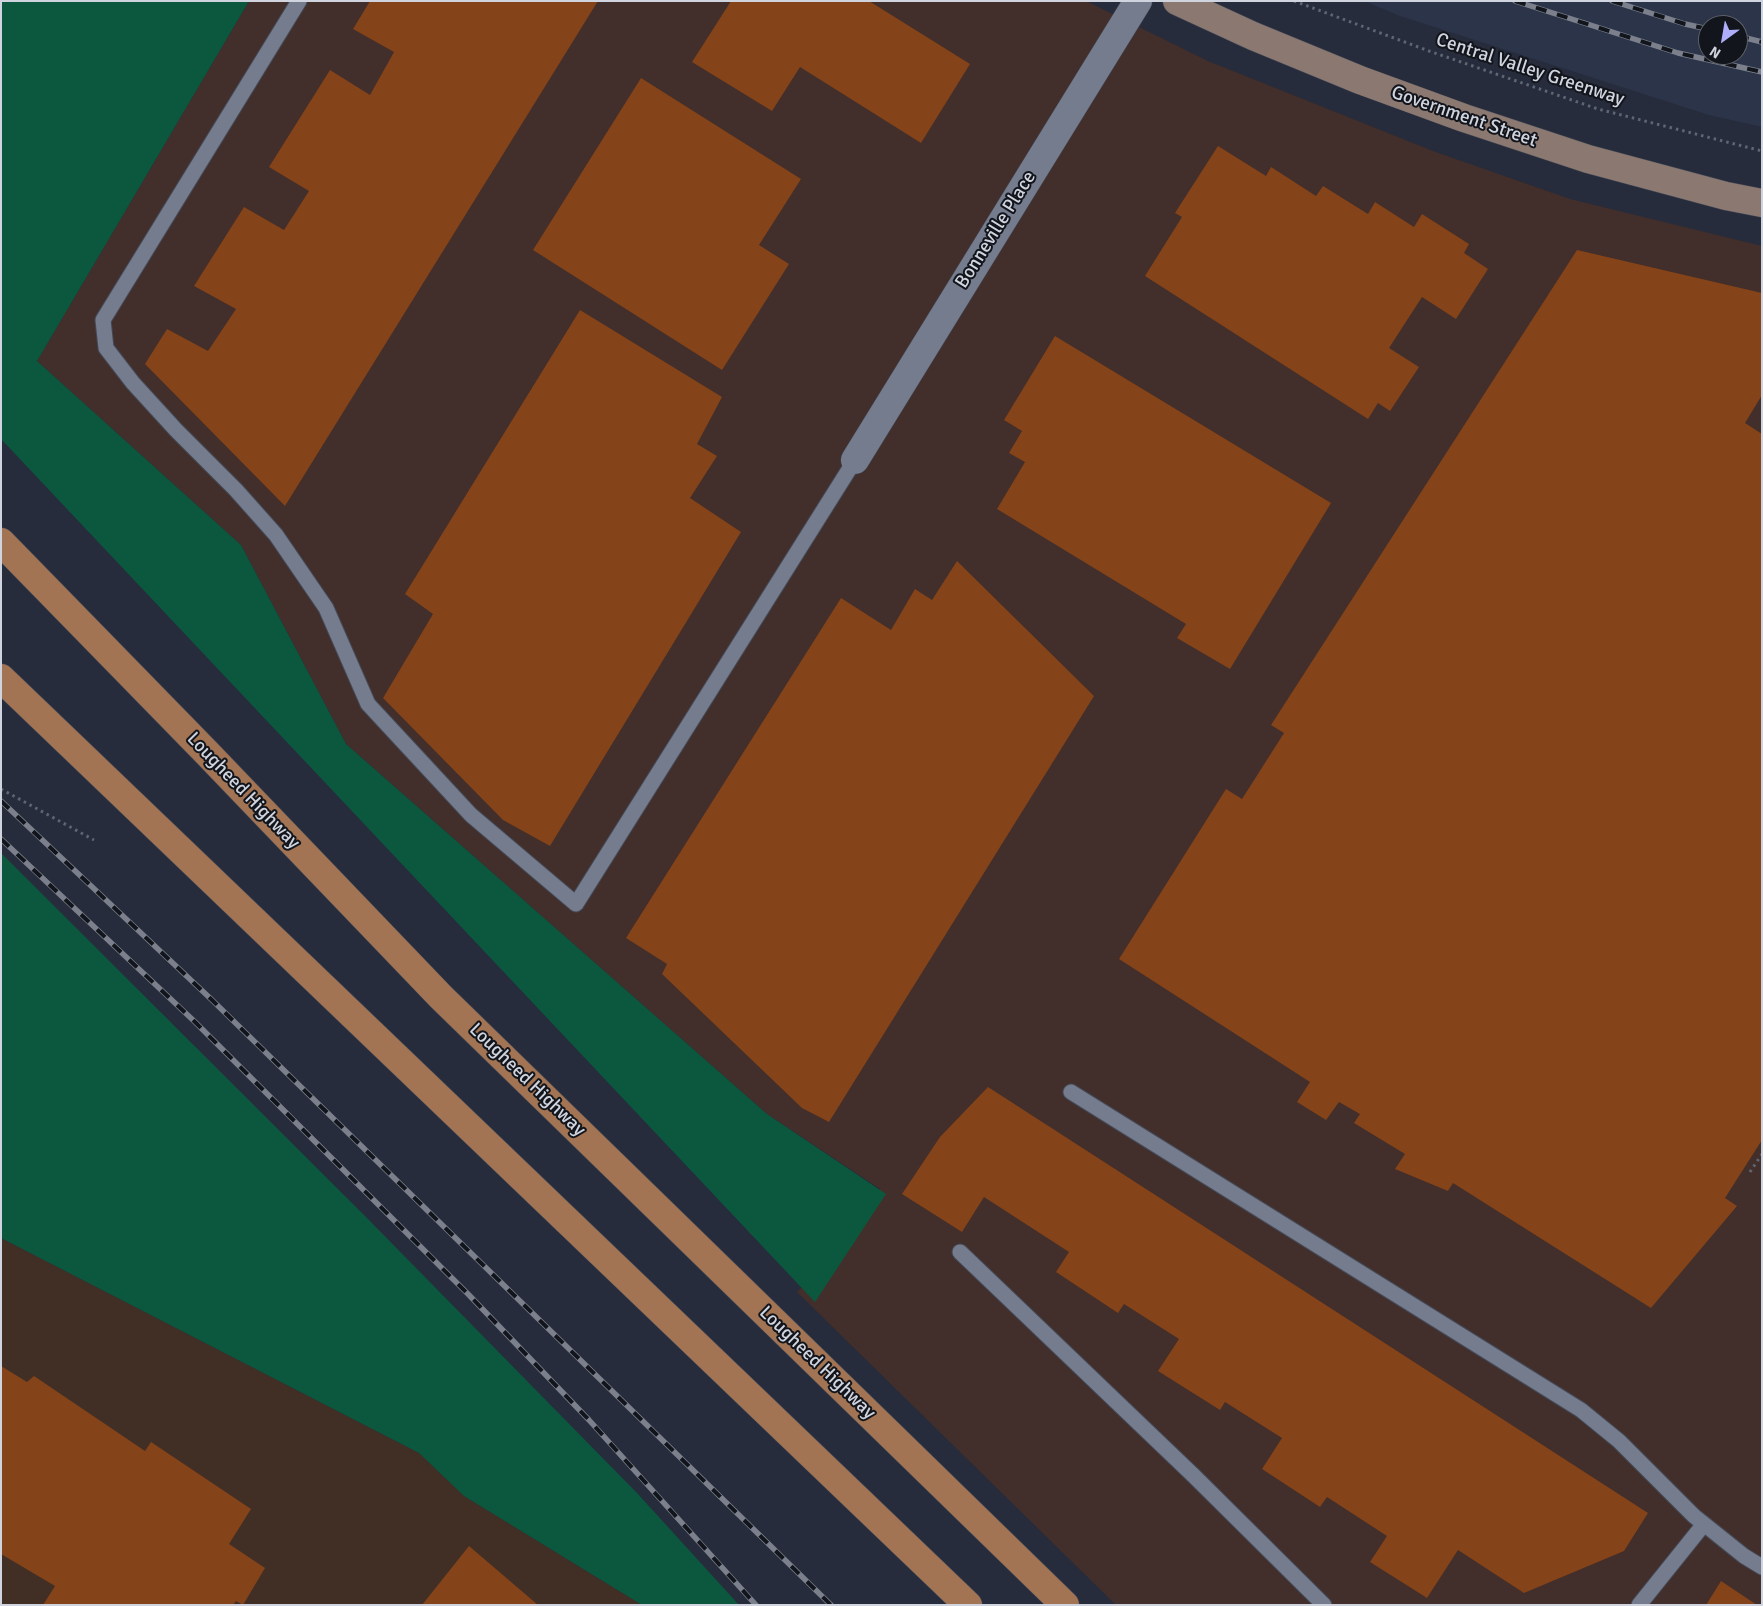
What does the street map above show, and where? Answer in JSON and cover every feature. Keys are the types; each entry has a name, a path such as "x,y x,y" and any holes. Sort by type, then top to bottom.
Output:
{"main road":[{"name":"Lougheed Highway","path":"1,542 441,997 1065,1605"},
{"path":"1,678 968,1605"}],"street":[{"name":"Bonneville Place","path":"855,460 1138,1"},
{"name":"Government Street","path":"1177,1 1253,36 1351,76 1464,118 1588,160 1726,196 1762,203"}],"lane":[{"path":"299,1 103,320 106,348 133,384 236,490 276,535 326,608 368,704 471,815 576,904 855,460"},
{"path":"1071,1092 1581,1410 1619,1441 1694,1516 1744,1556 1762,1567"},
{"path":"960,1252 1187,1470 1324,1605"},
{"path":"1640,1605 1704,1524"}],"path":[{"name":"Central Valley Greenway","path":"1294,1 1429,51 1598,109 1762,152"},
{"path":"1,789 94,840"},
{"path":"1750,1172 1762,1154"}],"shaded area":[{"path":"249,1 1086,1 1208,61 1433,151 1570,199 1762,246 1762,1605 1116,1605 797,1292 811,1279 880,1189 767,1114 346,744 241,545 37,361"},
{"path":"1364,1 1762,1 1762,127 1709,115 1400,16"},
{"path":"1,1238 419,1453 464,1496 642,1605 1,1605"}],"green space":[{"path":"1,1 249,1 37,361 241,545 346,744 767,1114 886,1194 815,1302 1,439"},
{"path":"1,853 365,1216 637,1493 739,1605 642,1605 464,1496 419,1453 1,1238"}],"building":[{"path":"370,1 598,1 285,506 145,364 167,329 208,351 236,309 194,286 244,207 284,230 309,191 269,167 330,70 370,95 394,52 353,29"},
{"path":"731,1 869,1 970,64 921,143 800,67 772,111 692,62"},
{"path":"641,78 801,179 759,245 789,264 722,370 533,250"},
{"path":"1218,146 1266,176 1271,167 1316,196 1323,186 1368,214 1375,202 1414,227 1422,214 1469,244 1464,253 1488,269 1456,319 1422,297 1389,348 1419,367 1390,411 1378,403 1368,419 1145,276 1182,217 1175,213"},
{"path":"1577,250 1762,293 1762,395 1745,423 1762,434 1762,1140 1725,1198 1737,1206 1651,1308 1453,1183 1448,1191 1395,1169 1405,1154 1354,1123 1360,1114 1339,1102 1326,1120 1297,1102 1310,1082 1119,959 1226,789 1242,799 1284,733 1271,725"},
{"path":"580,310 722,397 697,444 717,456 690,498 741,532 550,846 503,820 383,698 433,614 405,594"},
{"path":"1055,336 1331,503 1230,669 1177,638 1186,624 997,509 1025,462 1009,453 1022,431 1004,420"},
{"path":"957,561 1094,696 829,1122 802,1108 662,974 667,964 626,938 841,598 891,630 915,589 932,600"},
{"path":"988,1087 1648,1513 1624,1551 1524,1593 1458,1550 1427,1598 1370,1562 1387,1536 1327,1497 1320,1507 1262,1469 1282,1438 1225,1402 1220,1410 1158,1371 1179,1339 1124,1304 1118,1313 1056,1272 1069,1252 984,1197 962,1232 902,1194 940,1137"},
{"path":"1,1366 27,1382 34,1376 145,1451 151,1442 251,1509 229,1544 265,1568 243,1605 236,1601 233,1605 43,1605 55,1586 1,1554"},
{"path":"469,1546 538,1605 422,1605"},
{"path":"1721,1581 1757,1605 1706,1605"}],"railway":[{"path":"1515,1 1678,53 1762,72"},
{"path":"1612,1 1698,27"},
{"path":"1748,38 1762,42"},
{"path":"1,801 212,1000 831,1605"},
{"path":"1,839 194,1021 469,1295 589,1420 756,1605"}]}
